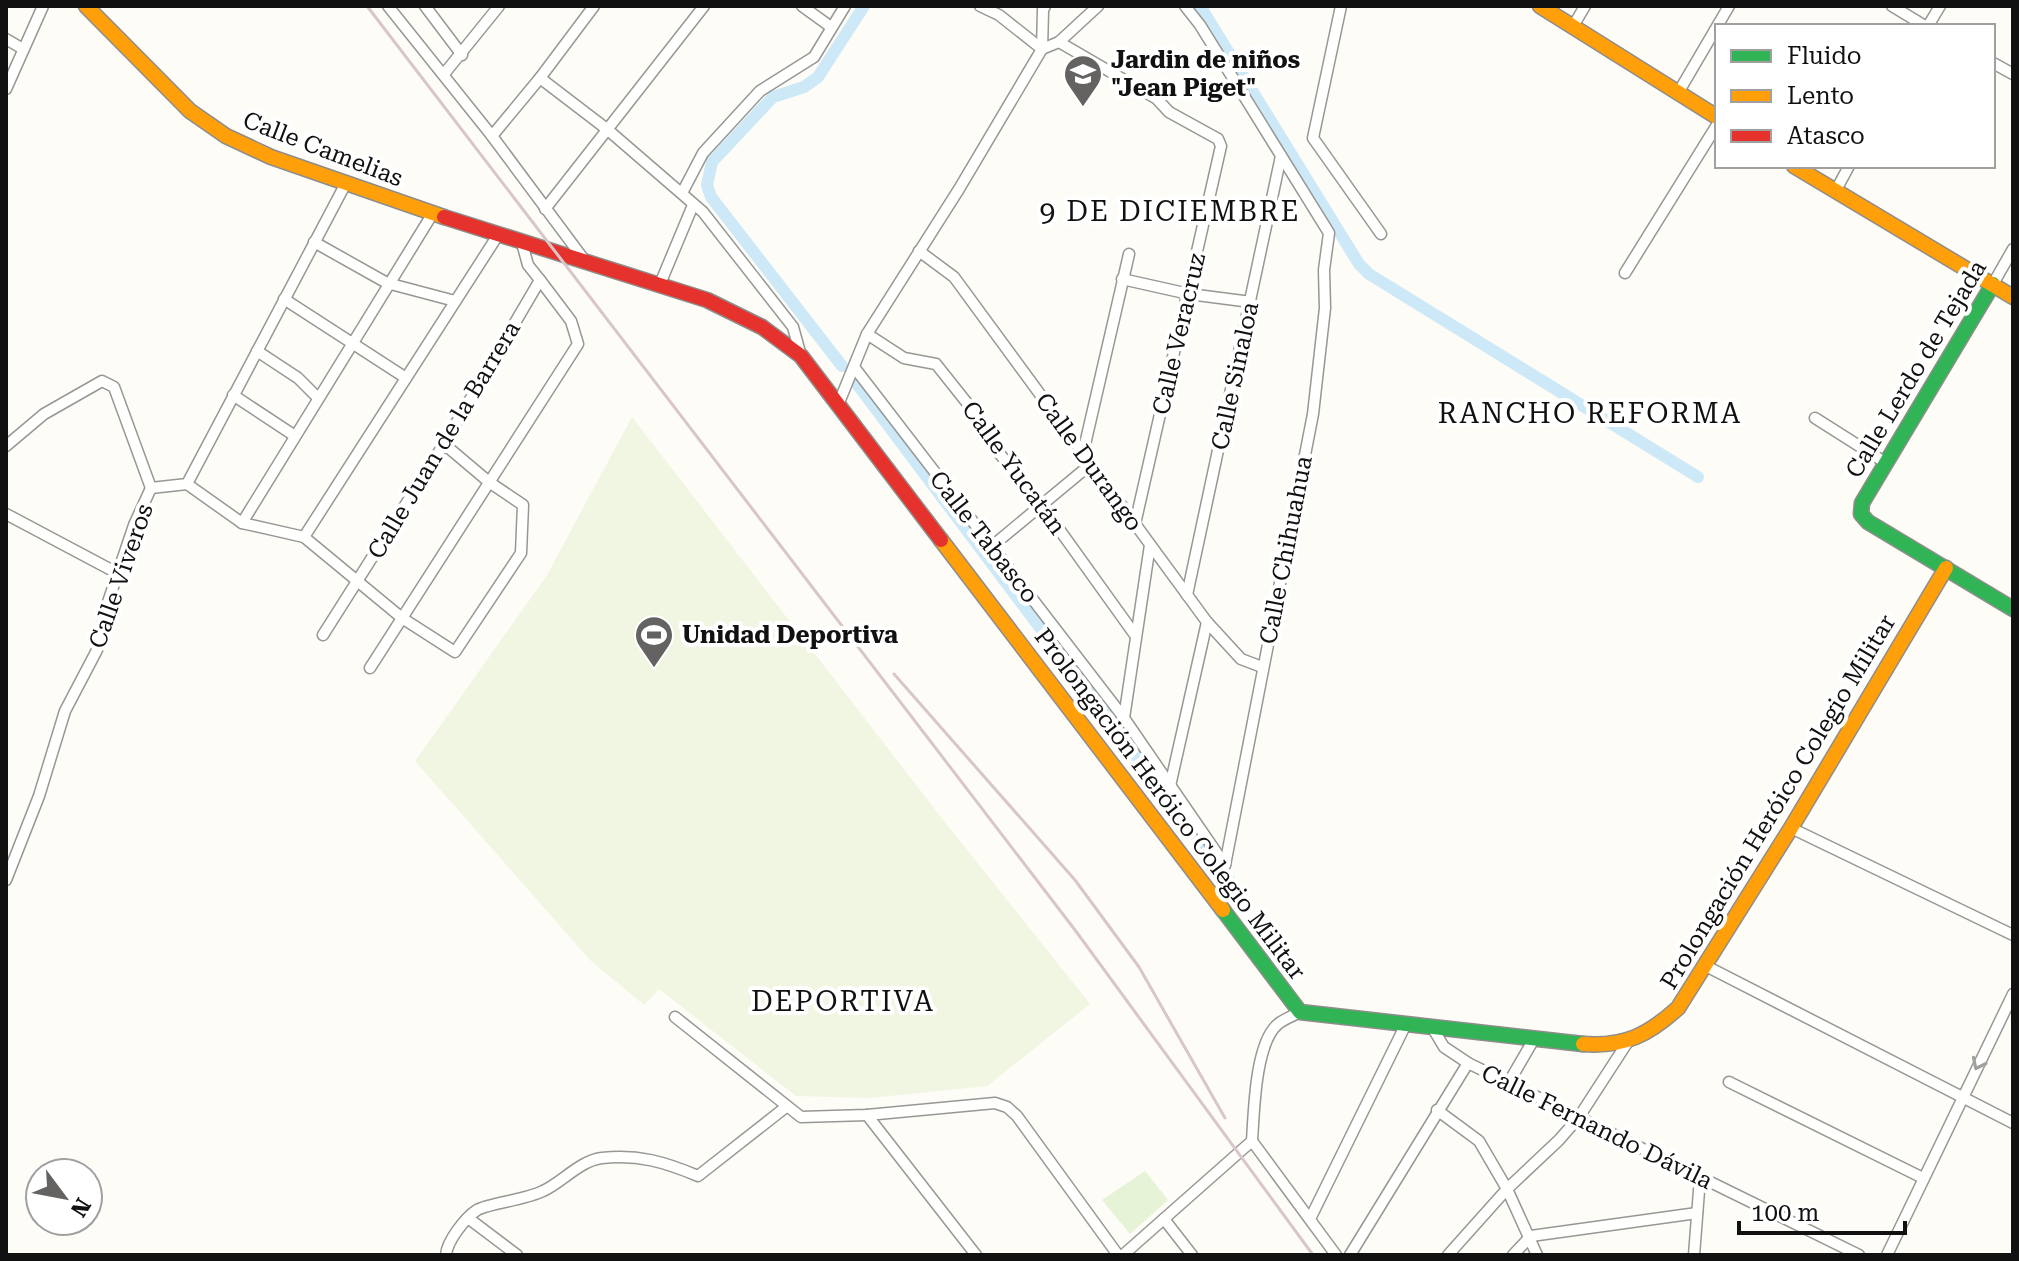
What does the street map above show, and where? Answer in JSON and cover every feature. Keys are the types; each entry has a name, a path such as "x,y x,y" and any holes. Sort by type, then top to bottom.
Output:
{"street":[{"path":"6,89 43,6"},
{"name":"Calle Camelias","path":"86,6 190,111 226,136 271,157 542,248"},
{"path":"388,6 492,136 585,261"},
{"path":"425,6 462,55"},
{"path":"444,74 499,6"},
{"path":"492,136 594,6"},
{"path":"545,209 704,6"},
{"path":"802,6 831,27"},
{"path":"682,193 703,153 760,91 814,57 845,6"},
{"path":"980,6 999,15 1042,49"},
{"path":"838,405 867,334 959,189 1042,49 1045,6"},
{"path":"1042,49 1059,42 1098,6"},
{"path":"1185,6 1281,156"},
{"path":"1341,6 1313,138 1381,234"},
{"path":"1540,6 1715,116"},
{"path":"1572,28 1585,6"},
{"path":"1718,24 1729,6"},
{"path":"1892,6 1924,24"},
{"path":"1928,24 1940,6"},
{"path":"1678,93 1715,30"},
{"path":"6,39 23,49"},
{"name":"Calle Veracruz","path":"1059,42 1157,99 1169,112 1218,139 1221,146 1135,524"},
{"path":"1995,64 2013,74"},
{"path":"540,78 608,130 703,212 793,327 801,356"},
{"path":"1625,273 1715,128"},
{"name":"Calle Chihuahua","path":"1225,865 1313,414 1325,308 1324,270 1329,233 1281,156"},
{"name":"Calle Sinaloa","path":"1187,595 1281,156"},
{"path":"1797,168 2013,297"},
{"path":"1835,192 1848,168"},
{"path":"346,183 187,484 242,523 304,537 356,583 402,618 455,652 521,553 523,505 489,482 444,444"},
{"path":"660,284 693,205"},
{"path":"242,523 387,283 433,213"},
{"path":"304,537 498,235"},
{"path":"314,242 387,283 455,301"},
{"path":"370,668 578,344 571,321 528,265 522,243"},
{"name":"Prolongación Heróico Colegio Militar","path":"542,248 707,300 762,327 801,356 1300,1012 1588,1045 1627,1043 1652,1032 1678,1008 1791,828 1946,568"},
{"name":"Calle Lerdo de Tejada","path":"1946,568 1868,522 1861,514 1862,503 2013,249"},
{"name":"Calle Durango","path":"919,251 954,277 1207,622 1241,659 1262,667"},
{"path":"1083,453 1129,254"},
{"path":"1122,279 1189,294 1251,302"},
{"name":"Calle Juan de la Barrera","path":"323,635 444,444 540,280"},
{"path":"284,299 406,378"},
{"name":"Calle Yucatán","path":"867,334 904,358 936,364 983,423 990,442 1041,504 1135,635"},
{"path":"257,351 298,378 318,398"},
{"name":"Calle Tabasco","path":"854,367 1124,718 1225,865"},
{"path":"6,446 44,414 102,381 110,383 151,488"},
{"path":"233,395 295,436"},
{"path":"1815,418 1886,463"},
{"path":"991,547 1091,464"},
{"name":"Calle Viveros","path":"6,880 39,796 65,711 97,650 107,605 134,525 151,488 187,484"},
{"path":"6,514 119,574"},
{"path":"1124,718 1150,545"},
{"path":"1946,568 2013,609"},
{"path":"1170,786 1207,622"},
{"path":"1791,828 2013,935"},
{"path":"1704,965 2013,1123"},
{"path":"1887,1255 2013,994"},
{"path":"1300,1012 1275,1026 1263,1052 1256,1082 1252,1141 1336,1255"},
{"path":"675,1017 801,1117 867,1115 995,1103 1007,1107 1017,1116 1121,1255 1252,1141"},
{"path":"1310,1219 1406,1024"},
{"name":"Calle Fernando Dávila","path":"1432,1027 1444,1047 1468,1063 1859,1255"},
{"path":"1509,1082 1534,1039"},
{"path":"1448,1255 1507,1189 1579,1117 1627,1043"},
{"path":"1350,1255 1468,1063"},
{"path":"1729,1082 1923,1178"},
{"path":"446,1255 446,1247 468,1218 479,1209 543,1192 597,1158 638,1156 665,1162 698,1176 786,1107"},
{"path":"1437,1110 1479,1141 1531,1236 1537,1255"},
{"path":"867,1115 976,1255"},
{"path":"1694,1255 1700,1178"},
{"path":"1513,1255 1531,1236 1697,1213"},
{"path":"468,1218 517,1255"},
{"path":"1164,1219 1192,1255"}],"green space":[{"name":"Unidad Deportiva","path":"632,417 940,816 1090,1004 987,1086 870,1098 796,1096 659,989 644,1005 590,960 415,761 546,577"},
{"path":"1145,1171 1168,1200 1130,1234 1102,1200"}],"waterway":[{"path":"842,366 711,197 707,185 712,162 773,97 804,87 818,77 864,6"},
{"path":"1200,6 1359,264 1369,274 1698,477"},
{"path":"854,380 1230,881"}],"railway":[{"path":"367,6 1075,930 1313,1255"},
{"path":"894,674 1075,880 1139,967 1225,1118"}],"traffic: fast":[{"path":"1993,284 1862,503 1861,514 1868,522 2013,609"},
{"path":"1223,910 1300,1012 1583,1044"}],"traffic: slow":[{"path":"86,6 190,111 226,136 271,157 444,217"},
{"path":"1540,6 1715,116"},
{"path":"1797,168 2013,297"},
{"path":"941,540 1223,910"},
{"path":"1583,1044 1611,1043 1635,1037 1678,1008 1791,828 1946,568"}],"traffic: jam":[{"path":"444,217 707,300 762,327 801,356 941,540"}],"place":[{"name":"Jardin de niños \"Jean Piget\"","path":"1083,108"},
{"name":"Unidad Deportiva","path":"654,669"}],"district":[{"name":"9 DE DICIEMBRE","path":"1170,211"},
{"name":"RANCHO REFORMA","path":"1590,413"},
{"name":"DEPORTIVA","path":"843,1001"}]}
